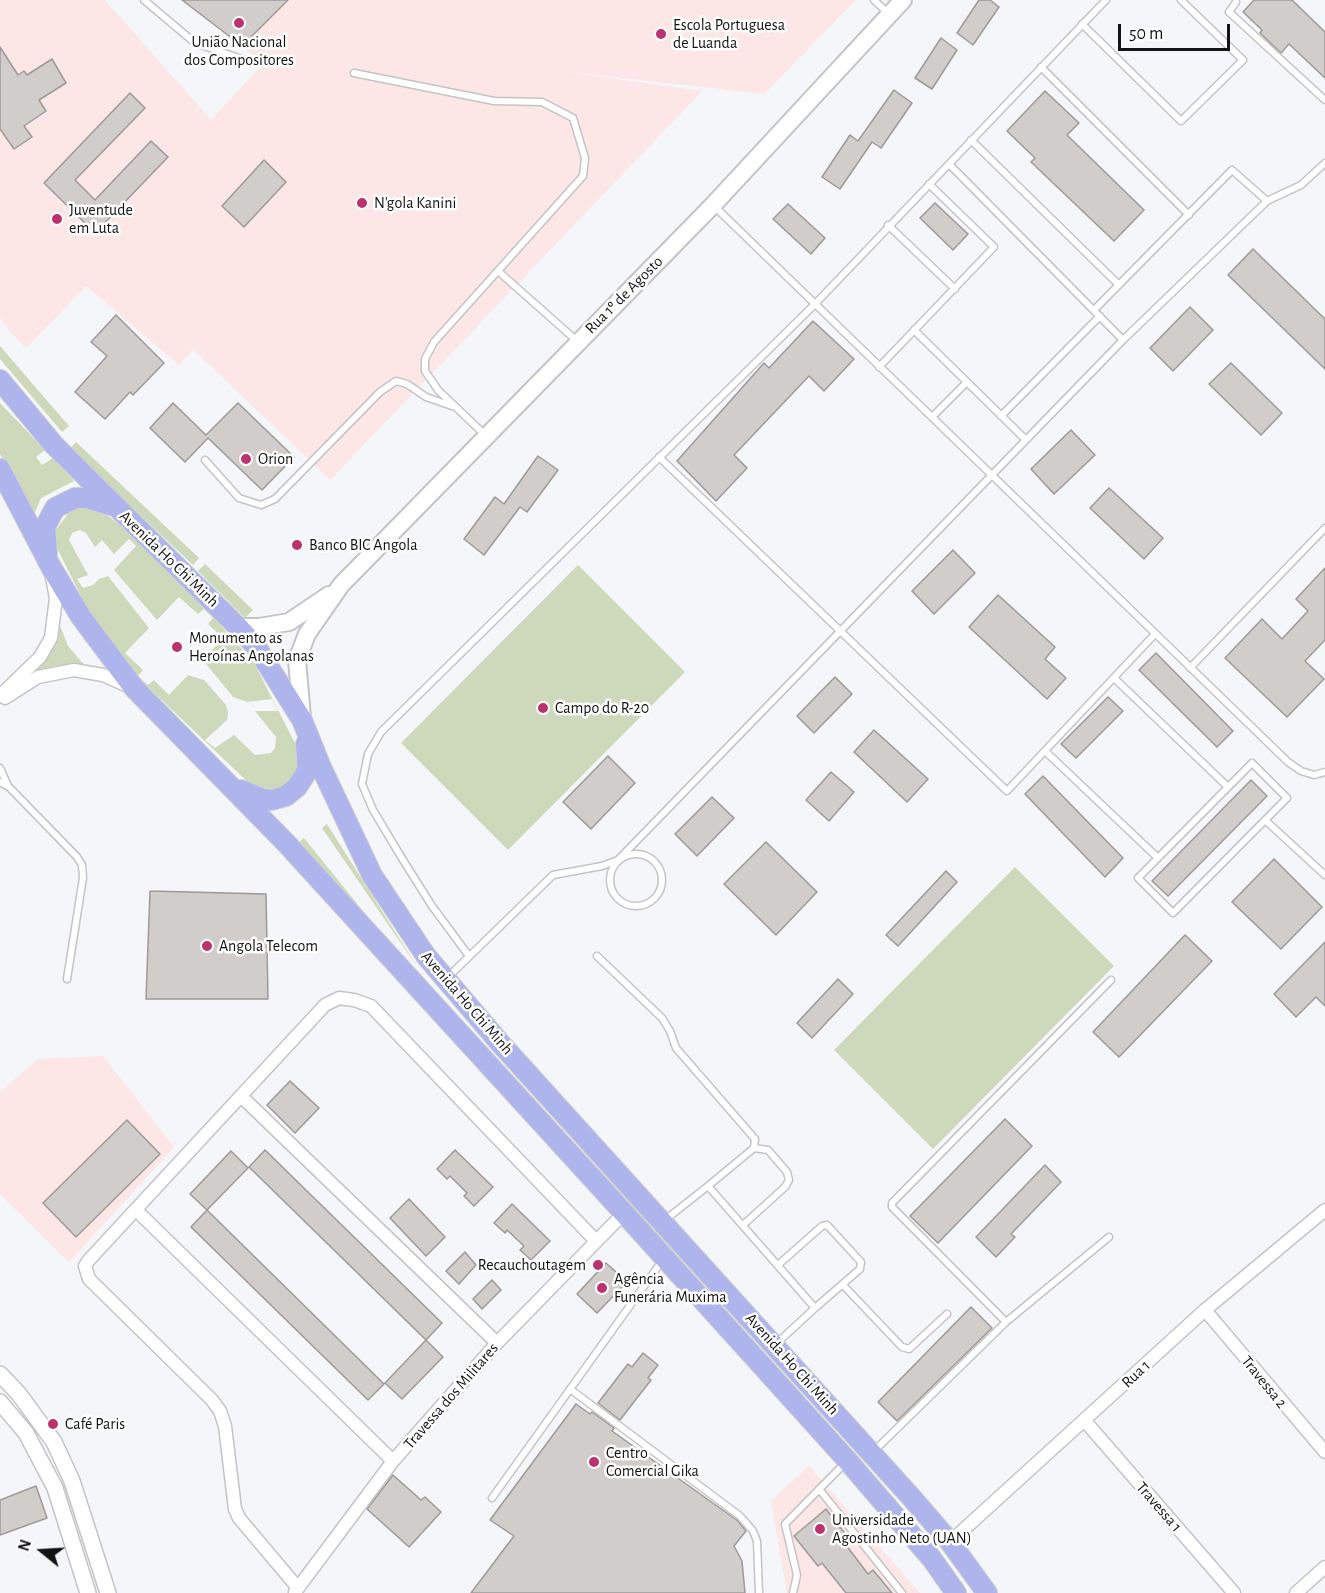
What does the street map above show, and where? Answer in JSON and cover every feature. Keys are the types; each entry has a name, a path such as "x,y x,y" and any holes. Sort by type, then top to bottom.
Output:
{"main road":[{"name":"Rua 1º de Agosto","path":"342,585 713,205 903,0"},
{"name":"Avenida Ho Chi Minh","path":"0,380 54,445 238,627 263,658 302,720 321,767 372,875 420,948 500,1043 872,1453 950,1542 987,1593"},
{"name":"Avenida Ho Chi Minh","path":"0,469 51,567 88,629 134,688 226,780 624,1213 847,1460 932,1560 956,1593"},
{"path":"51,567 44,538 45,527 55,508 75,498 86,498 117,507"},
{"path":"238,627 259,627 289,622 342,585"},
{"path":"226,780 262,799 272,800 293,791 308,770 309,757 302,720 297,660 307,634 342,585"}],"street":[{"path":"0,696 40,657 51,638 56,598 51,567"},
{"path":"0,701 38,677 61,672 86,670 134,688"},
{"path":"296,1590 239,1518 235,1509 225,1426 212,1400 85,1273 88,1261 242,1098 325,1005 339,998 371,1006 596,1241"},
{"path":"242,1098 497,1343"},
{"path":"136,1210 393,1461"},
{"name":"Rua 1","path":"950,1542 1206,1311 1325,1210"},
{"name":"Travessa dos Militares","path":"296,1590 393,1461 497,1343 624,1213"},
{"name":"Travessa 2","path":"1206,1311 1325,1452"},
{"path":"0,1374 25,1401 54,1442 72,1481 108,1593"},
{"path":"0,1402 26,1433 55,1488 88,1593"},
{"name":"Travessa 1","path":"1085,1421 1234,1593"},
{"path":"1296,1593 1325,1567"}],"lane":[{"path":"144,0 195,43 248,61"},
{"path":"874,0 889,15"},
{"path":"470,956 432,906 373,810 362,784 368,754 381,732 815,304 888,225 1106,0"},
{"path":"1082,24 1181,121 1243,60 1181,0"},
{"path":"1236,1 1229,12 1325,99"},
{"path":"1041,67 1189,215"},
{"path":"354,73 494,100 542,102 573,118 585,158 583,176 434,342 425,358 425,371 438,390 485,436"},
{"path":"970,140 1119,285"},
{"path":"447,978 553,875 602,866 618,860 625,856 641,854 655,862 662,877 661,885 652,900 636,906 619,900 613,893 610,876 618,860 1025,439 1124,340 1267,201 1301,185 1325,163"},
{"path":"949,164 1124,340"},
{"path":"1094,310 1232,170 1267,201"},
{"path":"879,367 994,247 929,184"},
{"path":"713,205 1288,762 1301,771 1314,775 1325,772"},
{"path":"888,225 955,289"},
{"path":"498,271 578,342"},
{"path":"1001,416 1100,316"},
{"path":"914,330 1025,439"},
{"path":"205,460 239,498 261,505 275,499 380,393 396,381 407,384 426,397 455,407"},
{"path":"932,417 967,382"},
{"path":"659,457 1007,791 1155,634"},
{"path":"1190,668 1325,528"},
{"path":"1114,678 1227,787"},
{"path":"1045,751 1158,858"},
{"path":"1251,763 1287,798 1265,820 1173,913 1138,878 1251,763"},
{"path":"0,768 9,787"},
{"path":"0,782 9,787 77,857 82,865 83,878 67,979"},
{"path":"1265,820 1325,875"},
{"path":"597,956 662,1018 676,1048 755,1139 754,1148 662,1222"},
{"path":"1006,1322 892,1207 892,1203 1111,980"},
{"path":"743,1225 789,1180 787,1172 768,1150 754,1148"},
{"path":"708,1186 815,1308"},
{"path":"775,1346 860,1269 861,1262 827,1225 822,1226 778,1265"},
{"path":"872,1453 1006,1322 1109,1237"},
{"path":"492,1498 664,1258"},
{"path":"843,1285 902,1347 909,1349 947,1314"},
{"path":"570,1389 740,1516 753,1531 756,1541 759,1593"},
{"path":"793,1593 797,1575 785,1524 847,1460"},
{"path":"819,1489 902,1593"}],"shaded area":[{"name":"N'gola Kanini","path":"0,0 105,0 211,120 263,64 242,46 288,0 856,0 764,94 561,71 702,91 330,480 193,349 179,365 86,286 26,348 7,328 0,317"},
{"path":"103,1056 174,1147 69,1262 0,1194 0,1092 38,1059"},
{"name":"Universidade Agostinho Neto (UAN)","path":"809,1466 920,1593 787,1593 771,1501"}],"green space":[{"path":"0,346 69,426 62,432 0,359"},
{"path":"0,403 45,450 36,457 42,465 53,458 74,481 41,498 33,517 0,454"},
{"path":"76,442 199,558 193,565 70,449"},
{"path":"73,507 96,507 119,524 194,595 254,663 301,755 294,778 285,787 261,790 251,785 127,667 95,624 55,544 55,531","holes":["80,530 86,533 95,547 102,540 114,554 129,539 136,546 114,570 157,620 179,597 198,614 204,609 213,618 208,624 223,638 203,660 233,697 247,702 272,699 278,711 255,711 276,737 275,748 271,753 255,755 234,735 215,748 205,740 227,720 228,712 226,705 204,680 188,675 169,695 154,680 148,685 138,676 143,670 125,653 149,628 108,576 83,588 77,579 88,575 69,540 72,533"]},
{"path":"205,564 253,610 245,618 198,571"},
{"name":"Campo do R-20","path":"578,565 685,672 508,850 401,743"},
{"path":"59,623 68,646 86,667 60,665 37,670 52,650"},
{"path":"327,824 418,968 322,828"},
{"path":"304,838 414,974 298,843"},
{"path":"1015,867 1114,966 933,1149 834,1050"}],"building":[{"name":"União Nacional dos Compositores","path":"182,0 288,0 242,46"},
{"path":"979,0 990,0 999,7 973,45 957,33"},
{"path":"1254,0 1292,0 1325,32 1325,78 1289,44 1281,53 1260,33 1262,30 1243,12"},
{"path":"941,38 957,50 932,89 915,78"},
{"path":"0,47 18,75 24,71 27,75 52,59 66,83 39,100 46,111 24,126 32,137 14,149 0,129"},
{"path":"894,90 912,103 881,148 872,142 840,189 822,177 850,135 858,141"},
{"path":"1045,91 1079,123 1067,135 1144,210 1114,241 1031,162 1035,158 1007,131"},
{"path":"130,93 145,108 75,180 95,200 151,141 168,157 95,233 44,183"},
{"path":"264,160 286,182 244,227 222,206"},
{"path":"935,203 968,234 953,250 920,218"},
{"path":"788,204 825,238 811,254 773,219"},
{"path":"1253,249 1325,319 1325,369 1228,275"},
{"path":"1190,307 1213,330 1173,371 1150,348"},
{"path":"116,315 164,363 133,395 130,392 105,419 75,392 107,356 91,342"},
{"path":"813,321 854,359 824,391 809,376 734,455 747,468 716,501 677,461 764,363 769,368"},
{"path":"1231,363 1282,413 1261,435 1209,384"},
{"path":"173,403 206,435 238,403 294,457 262,490 208,438 185,462 150,428"},
{"path":"1071,430 1095,455 1054,494 1031,469"},
{"path":"538,456 558,470 527,512 520,507 484,555 464,539 495,497 504,504"},
{"path":"1109,488 1163,538 1144,559 1090,508"},
{"path":"953,550 975,573 934,614 912,591"},
{"path":"1325,568 1325,640 1305,661 1324,679 1287,717 1225,658 1262,619 1282,639 1308,611 1296,599"},
{"path":"998,595 1055,647 1045,659 1066,678 1047,699 969,627"},
{"path":"1156,653 1233,731 1217,747 1139,670"},
{"path":"835,677 852,694 814,733 797,716"},
{"path":"1108,697 1123,711 1076,758 1061,744"},
{"path":"874,730 928,779 907,802 854,752"},
{"path":"608,756 635,783 591,829 563,802"},
{"path":"831,772 854,792 829,821 806,800"},
{"path":"1043,776 1123,858 1105,877 1025,794"},
{"path":"1251,780 1267,796 1168,896 1152,881"},
{"path":"712,797 734,818 697,856 675,834"},
{"path":"766,842 817,892 776,935 724,884"},
{"path":"1274,859 1322,907 1281,949 1232,902"},
{"path":"946,871 957,882 898,946 886,935"},
{"name":"Angola Telecom","path":"150,891 266,894 268,999 146,999"},
{"path":"1185,935 1212,961 1119,1057 1093,1032"},
{"path":"1325,942 1325,1006 1316,997 1296,1017 1274,994"},
{"path":"838,979 853,994 812,1038 797,1023"},
{"path":"290,1081 319,1108 295,1133 267,1105"},
{"path":"1005,1119 1032,1146 938,1243 910,1216"},
{"path":"127,1120 160,1154 76,1237 43,1203"},
{"path":"265,1150 442,1323 426,1340 249,1167"},
{"path":"455,1150 493,1187 474,1206 464,1196 467,1193 450,1176 447,1179 437,1169"},
{"path":"231,1151 248,1168 207,1210 190,1194"},
{"path":"1045,1165 1061,1182 1011,1234 1015,1237 996,1257 976,1237"},
{"path":"409,1199 445,1237 426,1256 390,1218"},
{"path":"512,1204 550,1241 531,1260 520,1250 524,1246 507,1230 505,1233 494,1223"},
{"path":"207,1210 384,1384 368,1400 191,1227"},
{"path":"465,1252 476,1265 459,1284 446,1271"},
{"name":"Agência Funerária Muxima","path":"606,1263 627,1282 597,1313 577,1294"},
{"path":"492,1280 501,1290 482,1309 473,1299"},
{"path":"971,1307 992,1328 897,1421 878,1402"},
{"path":"426,1340 443,1357 402,1399 385,1383"},
{"path":"643,1353 658,1365 648,1378 651,1380 620,1420 598,1403 628,1364 632,1367"},
{"name":"Centro Comercial Gika","path":"576,1404 590,1414 592,1412 614,1428 612,1431 738,1521 746,1531 734,1546 742,1561 745,1593 471,1593 514,1536 490,1520"},
{"path":"393,1475 421,1500 425,1497 441,1512 409,1547 367,1509"},
{"path":"36,1486 47,1518 0,1535 0,1500"},
{"path":"826,1509 850,1540 846,1545 868,1574 873,1570 892,1593 846,1593 822,1563 818,1566 794,1536"}],"place":[{"name":"União Nacional dos Compositores","path":"239,23"},
{"name":"Escola Portuguesa de Luanda","path":"661,34"},
{"name":"N'gola Kanini","path":"362,203"},
{"name":"Juventude em Luta","path":"57,219"},
{"name":"Orion","path":"246,459"},
{"name":"Banco BIC Angola","path":"297,545"},
{"name":"Monumento as Heroínas Angolanas","path":"177,647"},
{"name":"Campo do R-20","path":"543,708"},
{"name":"Angola Telecom","path":"207,946"},
{"name":"Recauchoutagem","path":"598,1265"},
{"name":"Agência Funerária Muxima","path":"602,1288"},
{"name":"Café Paris","path":"53,1424"},
{"name":"Centro Comercial Gika","path":"594,1462"},
{"name":"Universidade Agostinho Neto (UAN)","path":"820,1529"}]}
